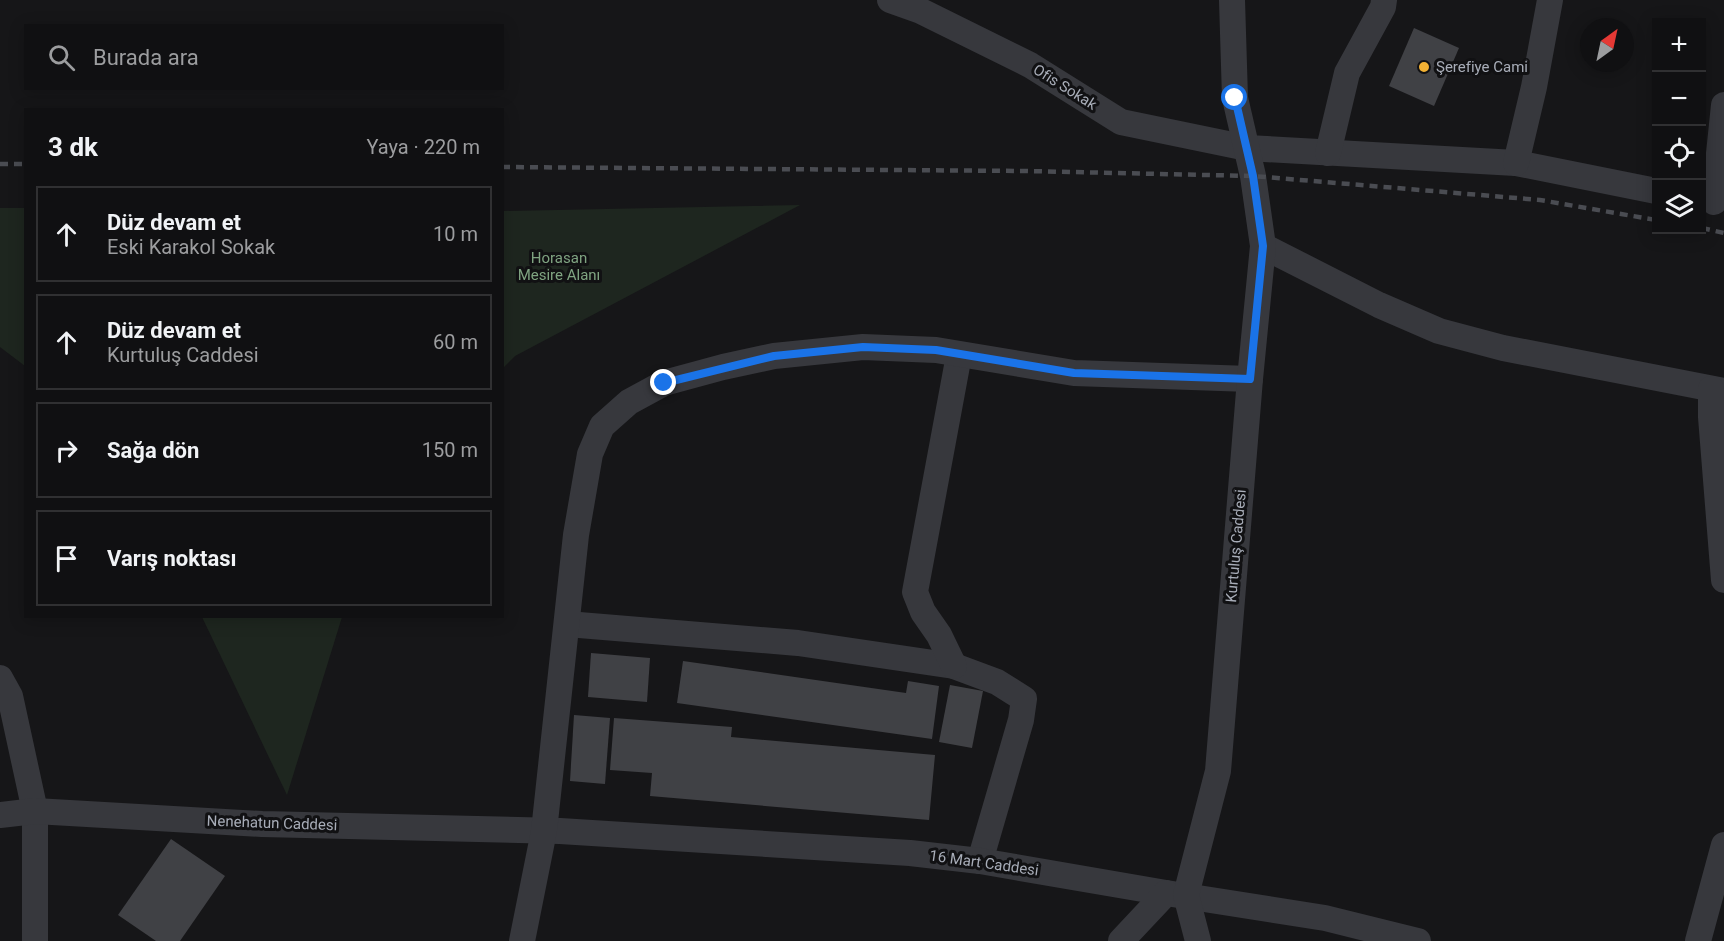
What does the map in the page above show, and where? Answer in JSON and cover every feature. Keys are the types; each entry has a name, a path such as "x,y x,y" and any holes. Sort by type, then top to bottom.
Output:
{"street":[{"name":"Ofis Sokak","path":"890,0 921,10 1030,65 1121,122 1247,148 1516,163 1652,190"},
{"name":"Kurtuluş Caddesi","path":"1198,941 1176,894 1218,771 1263,246 1253,176 1235,98 1232,0"},
{"path":"1328,153 1347,73 1383,7 1384,0"},
{"path":"1516,163 1534,87 1550,0"},
{"path":"1713,202 1724,105"},
{"path":"1263,246 1379,305 1439,331 1503,348 1718,390 1711,417 1724,580"},
{"path":"522,941 544,831 576,535 590,454 602,426 629,402 664,383 774,356 863,347 936,350 1074,373 1250,379"},
{"path":"954,666 939,635 923,612 915,592 959,354"},
{"path":"567,624 798,643 954,666 997,682 1024,699 1021,720 980,861"},
{"path":"0,678 10,696 35,811 35,941"},
{"name":"Nenehatun Caddesi","path":"0,815 35,811 262,824 544,831"},
{"name":"16 Mart Caddesi","path":"544,831 910,853 980,861 1324,918 1418,941"},
{"path":"1698,941 1724,845"},
{"path":"1120,941 1176,894"}],"green space":[{"name":"Horasan Mesire Alanı","path":"800,205 515,356 504,367 504,211"},
{"path":"0,208 24,208 24,365 0,347"},
{"path":"202,618 342,618 287,795"}],"building":[{"name":"Şerefiye Cami","path":"1414,28 1459,48 1434,106 1389,86"},
{"path":"591,653 650,658 647,702 588,697"},
{"path":"683,661 906,693 908,681 939,686 932,739 677,703"},
{"path":"950,685 983,691 972,748 939,742"},
{"path":"574,715 610,718 605,784 570,781"},
{"path":"614,718 732,727 731,737 935,755 929,820 650,796 652,773 610,770"},
{"path":"171,839 225,876 180,941 156,941 118,915"}],"railway":[{"path":"0,164 24,164"},
{"path":"504,167 1025,171 1253,176 1540,200 1652,219"},
{"path":"1706,229 1724,233"}],"place":[{"name":"Şerefiye Cami","path":"1424,67"}],"route":[{"path":"664,383 774,356 863,347 936,350 1074,373 1250,379 1263,246 1253,176 1235,98"}]}
